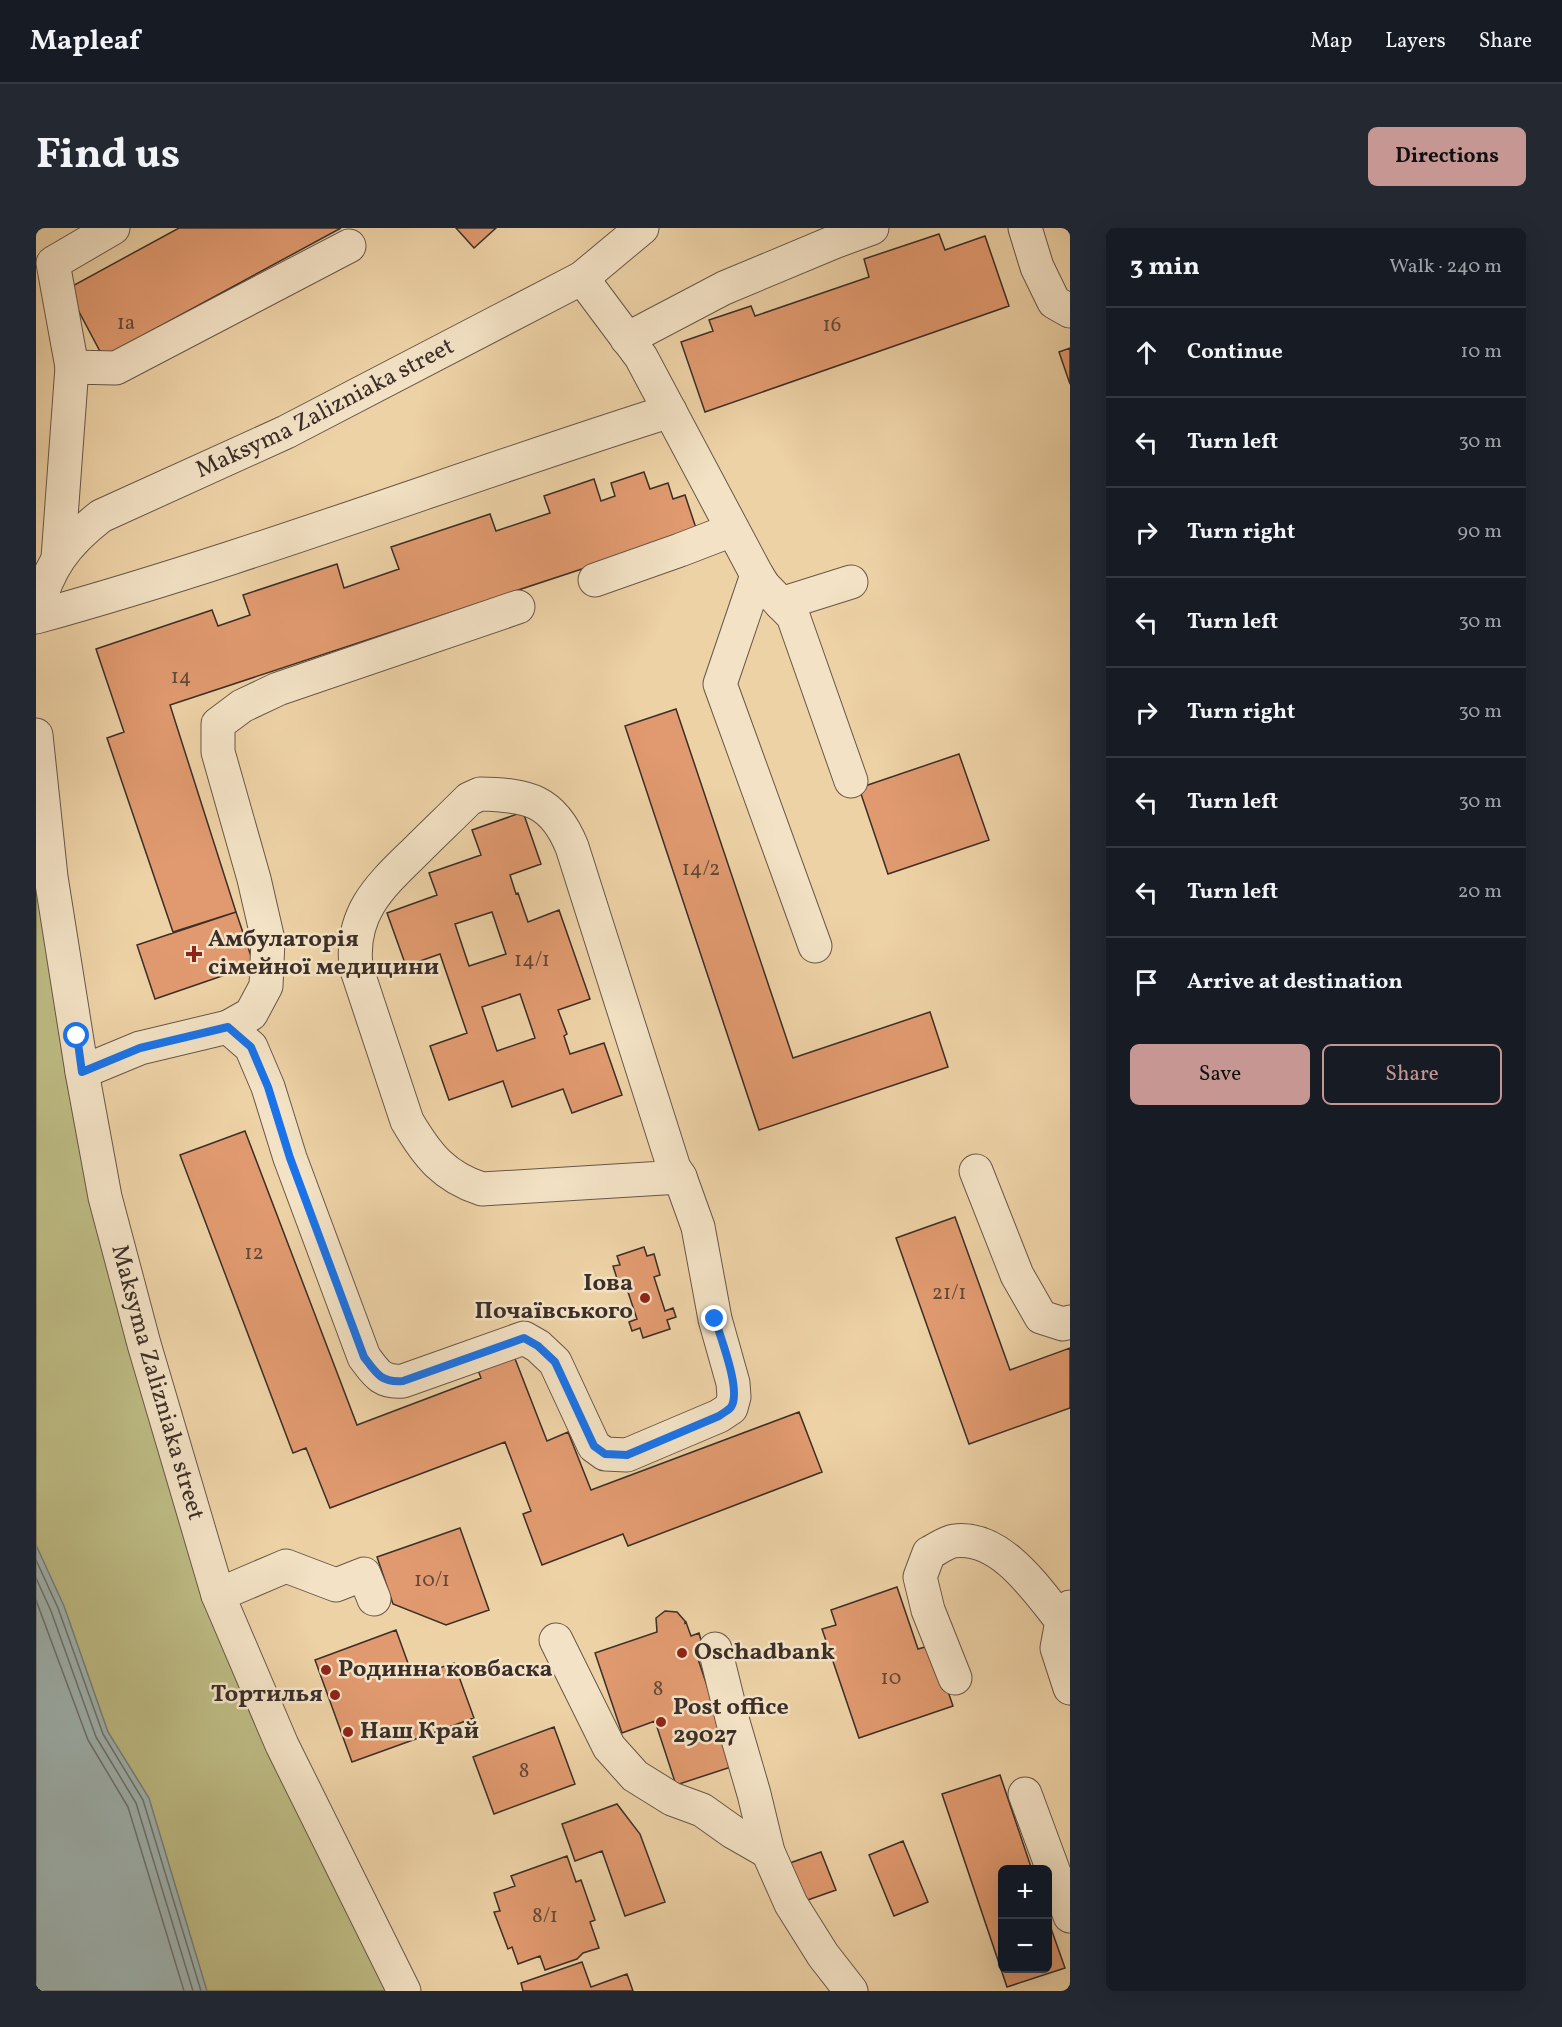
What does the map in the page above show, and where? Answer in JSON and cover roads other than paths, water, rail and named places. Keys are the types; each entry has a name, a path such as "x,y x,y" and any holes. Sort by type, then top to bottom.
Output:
{"street":[{"path":"58,558 72,367 53,262 113,228"},
{"name":"Maksyma Zalizniaka street","path":"36,611 44,584 58,558 78,534 101,516 286,432 582,278 642,228"},
{"path":"627,339 724,288 872,228"},
{"path":"1025,228 1037,267 1054,302 1070,310"},
{"path":"72,367 116,368 349,246"},
{"path":"582,278 641,357 756,575 793,616 851,781"},
{"path":"36,616 187,573 541,452 670,411"},
{"path":"595,580 732,530"},
{"path":"756,575 720,684 815,945"},
{"path":"782,604 851,582"},
{"path":"82,1072 140,1048 228,1027 251,1014 266,986 268,940 254,879 218,752 218,724 242,706 278,689 518,607"},
{"name":"Maksyma Zalizniaka street","path":"36,735 51,877 82,1072 105,1197 144,1344 218,1595 282,1745 404,1991"},
{"path":"228,1027 251,1047 268,1087 290,1158 364,1357 376,1373 390,1382 403,1381 524,1338 538,1346 555,1362 594,1446 605,1454 627,1455 719,1416 731,1408 734,1397 733,1383 715,1319 698,1227 680,1177 674,1168 572,847 564,827 554,814 542,806 521,798 480,794 469,800 371,897 356,935 354,950 356,967 407,1121 419,1141 446,1172 462,1183 482,1189 680,1177"},
{"path":"976,1172 1017,1275 1041,1317 1063,1324 1070,1322"},
{"path":"955,1678 928,1610 920,1577 929,1553 953,1541 979,1543 1016,1565 1066,1614 1057,1648 1070,1688"},
{"path":"218,1595 286,1566 336,1585 364,1574 374,1599"},
{"path":"556,1640 609,1747 635,1776 672,1799 702,1810 733,1832 768,1852"},
{"path":"716,1649 768,1852 791,1904 823,1955 851,1991"},
{"path":"1026,1794 1070,1916"}],"water":[{"path":"36,1545 64,1606 108,1732 149,1798 207,1991 36,1991"}],"place":[{"name":"Амбулаторія сімейної медицини","path":"194,954"},
{"name":"Іова Почаївського","path":"645,1298"},
{"name":"Oschadbank","path":"682,1653"},
{"name":"Родинна ковбаска","path":"326,1670"},
{"name":"Тортилья","path":"335,1695"},
{"name":"Post office 29027","path":"661,1722"},
{"name":"Наш Край","path":"348,1732"}]}
